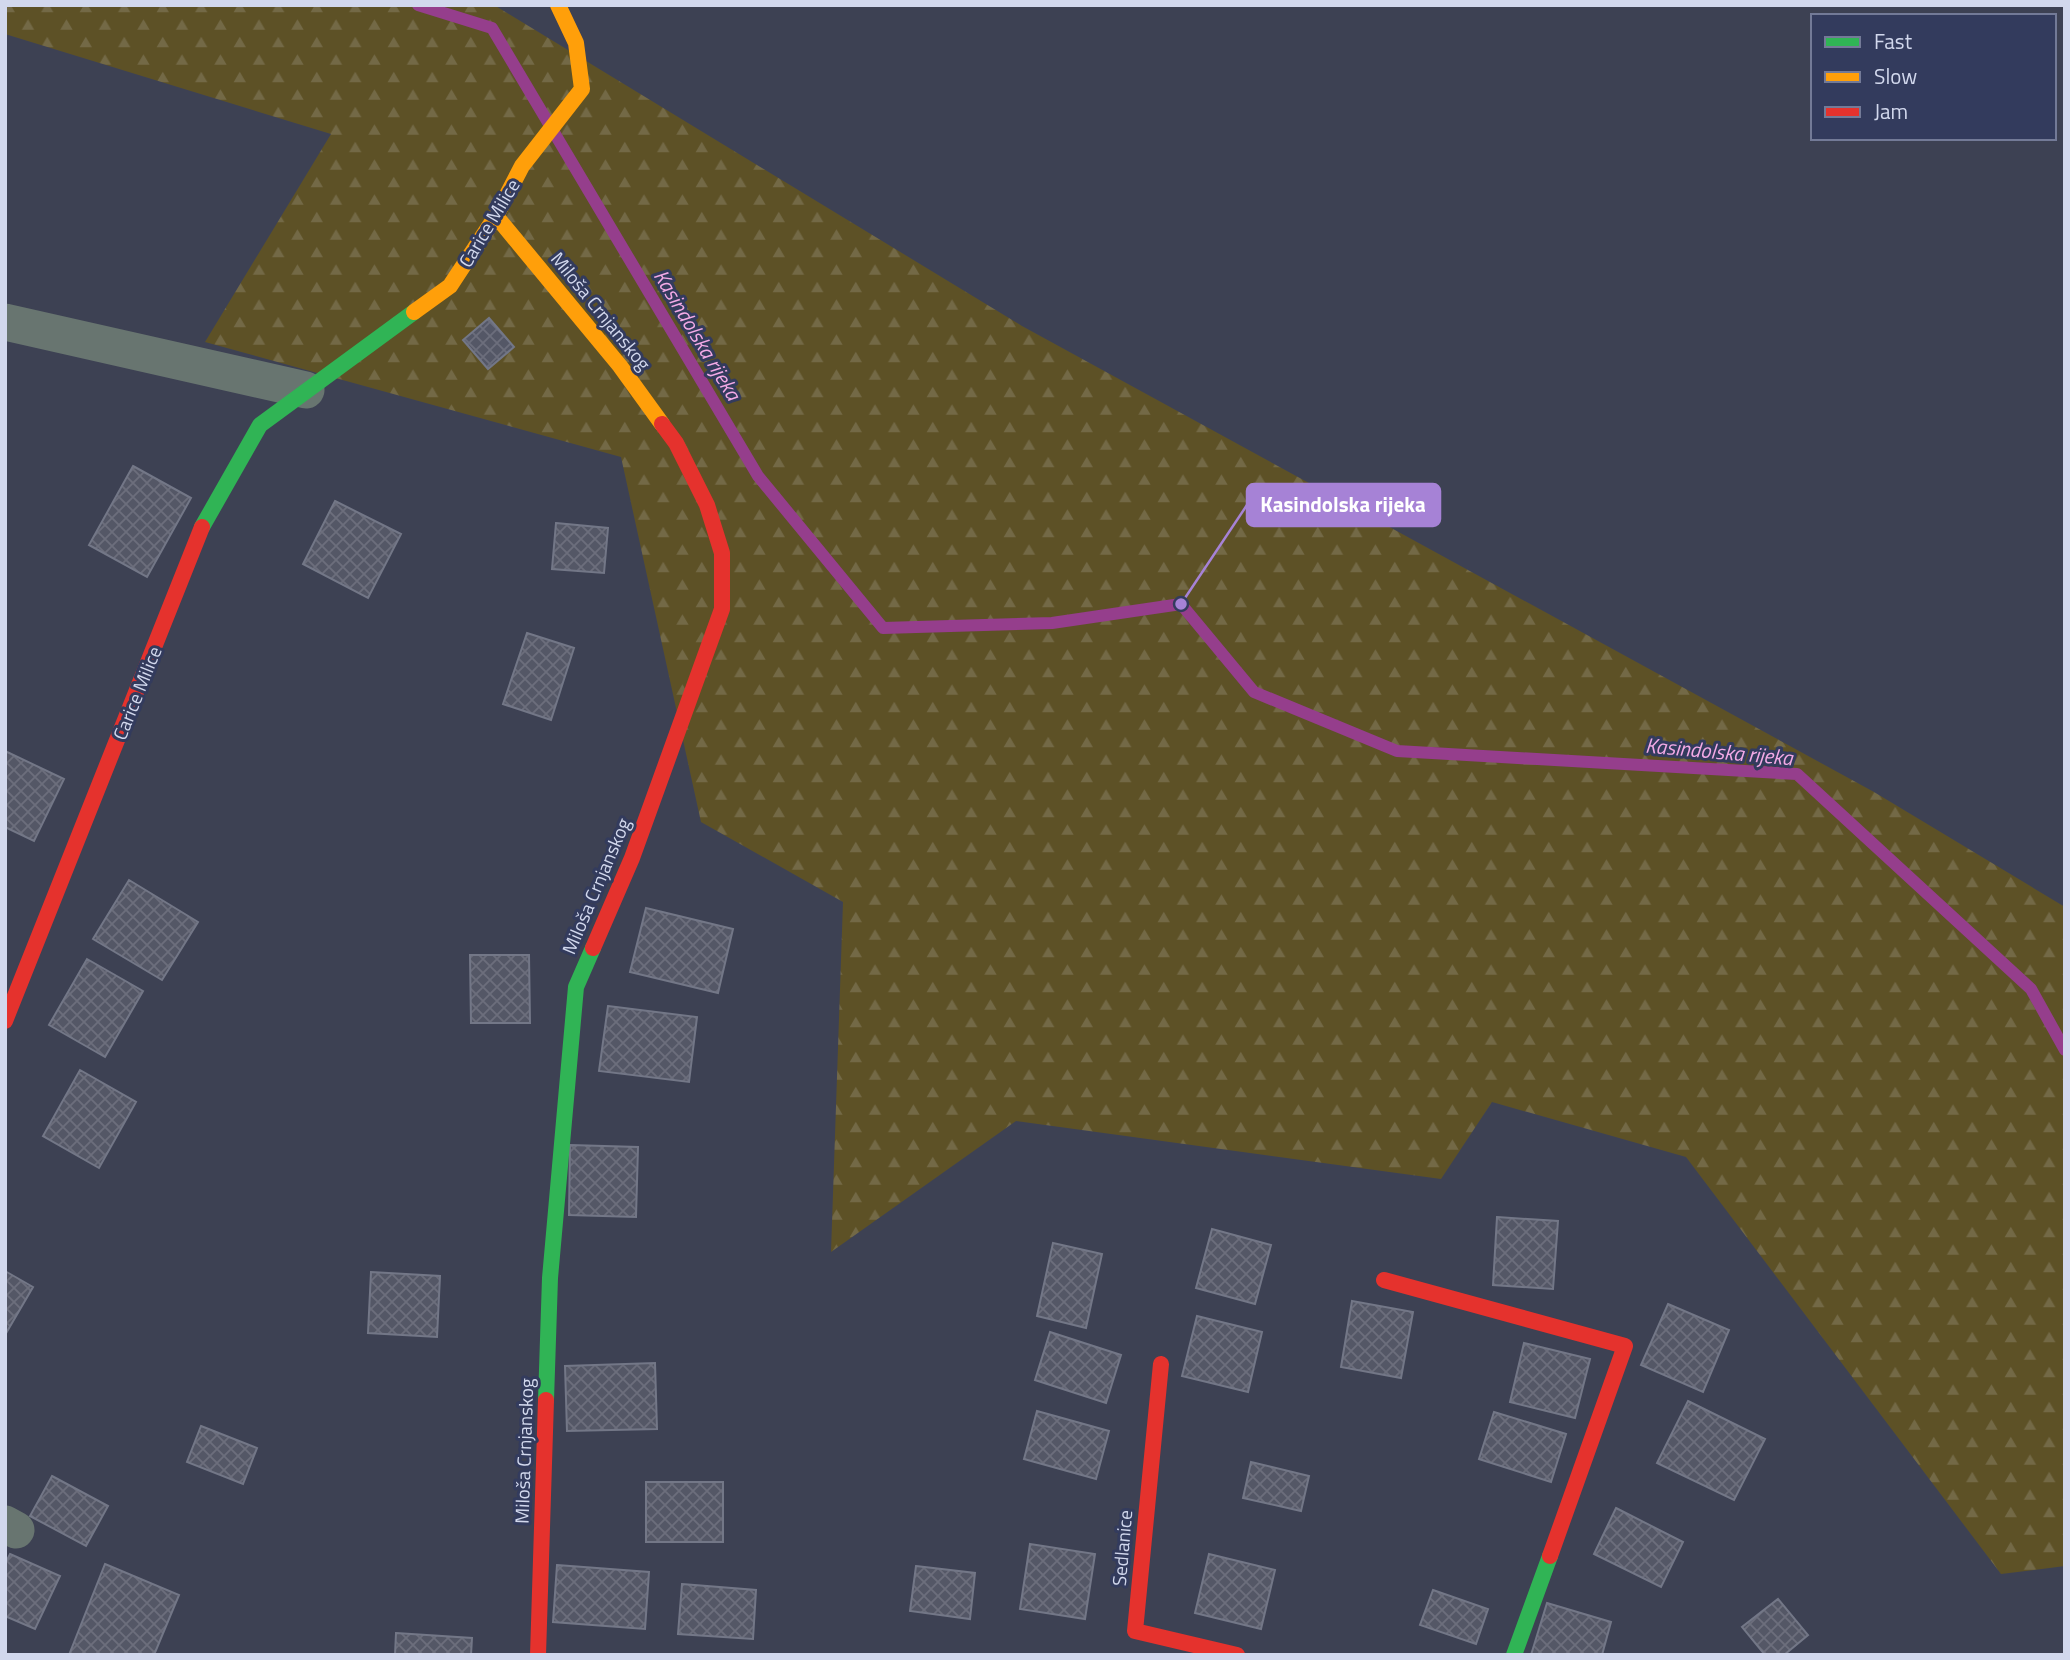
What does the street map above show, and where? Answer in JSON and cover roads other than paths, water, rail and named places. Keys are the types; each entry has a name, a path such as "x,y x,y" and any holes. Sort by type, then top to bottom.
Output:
{"street":[{"name":"Carice Milice","path":"5,1021 197,536 260,425 450,286 496,216 522,166 582,89 576,43 558,5"},
{"name":"Miloša Crnjanskog","path":"496,216 620,366 676,443 707,505 722,553 722,609 632,858 576,986 550,1278 538,1655"},
{"path":"5,321 306,390"},
{"path":"1384,1280 1625,1346 1514,1655"},
{"name":"Sedlanice","path":"1160,1364 1135,1631 1237,1655"}],"waterway":[{"name":"Kasindolska rijeka","path":"418,5 492,28 758,476 883,628 1052,623 1181,604 1254,692 1397,751 1797,774 2031,989 2065,1050"}],"place":[{"name":"Kasindolska rijeka","path":"1181,604"}]}
